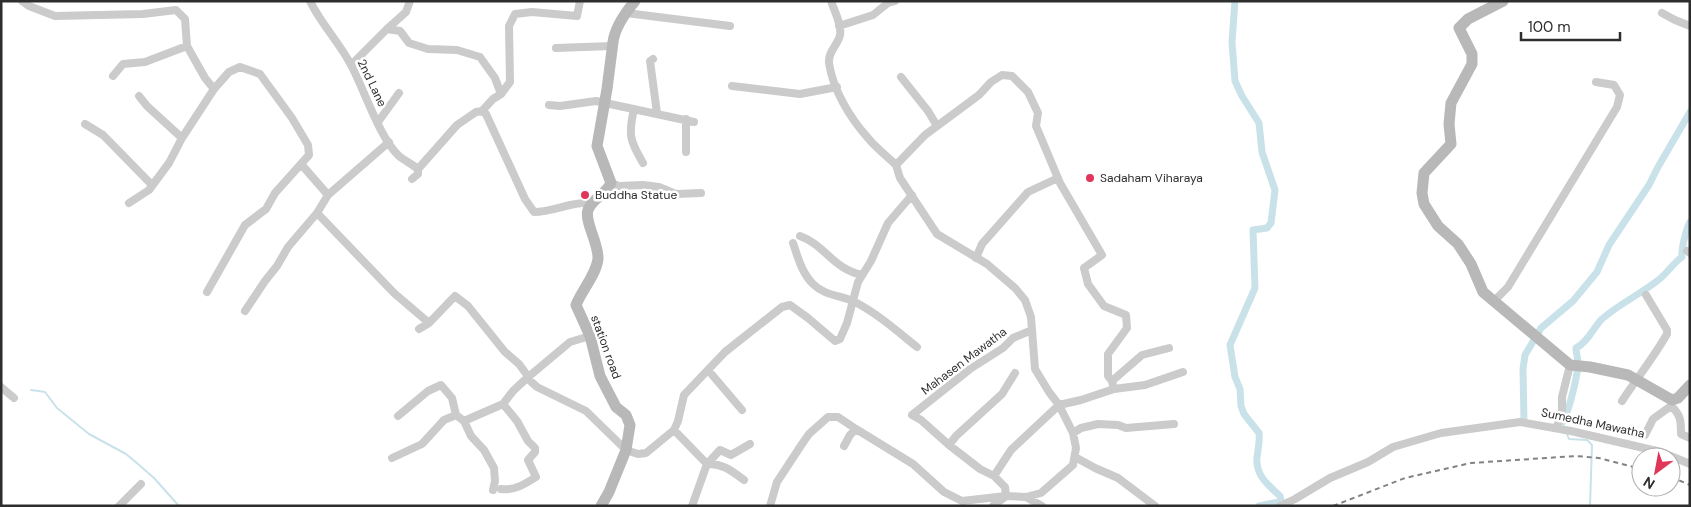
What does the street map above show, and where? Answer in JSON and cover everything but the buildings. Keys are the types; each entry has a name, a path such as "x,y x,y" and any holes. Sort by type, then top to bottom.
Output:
{"street":[{"path":"22,1 29,6 55,16 142,14 176,10"},
{"path":"175,1 176,10 185,19 187,46 205,78 214,89"},
{"name":"2nd Lane","path":"310,1 319,20 335,38 351,65 388,142 399,156 418,169"},
{"path":"351,65 387,28 406,12 410,1"},
{"path":"412,179 418,174 418,169 457,125 476,112 482,111 493,99 501,94 510,82 509,26 515,14 532,12 576,16 580,1"},
{"path":"635,1 626,13 614,36 597,146 611,183 619,186 642,185 659,187 676,194 701,193"},
{"path":"770,506 777,482 809,434 828,418 838,418 856,428 913,464 944,492 962,502 1006,496 1026,497 1040,493 1073,465 1075,457 1076,448 1073,433 1035,369 1031,317 1025,300 1015,288 987,264 937,234 900,178 896,165 868,139 848,111 837,87 829,62 831,50 840,35 831,1"},
{"path":"839,26 872,15 888,3 895,1"},
{"path":"1503,1 1468,19 1459,28 1472,54 1472,64 1451,103 1449,124 1451,144 1424,173 1422,193 1424,204 1438,226 1458,244 1471,264 1483,292 1570,365 1628,375 1672,403 1678,412 1681,434 1690,438"},
{"path":"626,13 730,26"},
{"path":"1662,13 1690,26"},
{"path":"387,28 400,31 410,43 428,49 457,50 480,57 495,78 501,94"},
{"path":"113,76 123,64 145,62 187,46"},
{"path":"556,48 612,46"},
{"path":"653,59 650,61 657,113"},
{"path":"129,203 149,190 169,164 182,138 214,89 229,72 240,67 260,74 292,118 308,145 309,155 275,193 266,209 245,225 207,292"},
{"path":"896,165 925,135 979,96 991,82 1002,75 1012,76 1028,92 1038,113 1036,126 1059,180 1102,255 1084,268 1088,284 1104,306 1126,315 1127,328 1108,354 1108,376 1113,385"},
{"path":"901,76 937,126"},
{"path":"1494,301 1508,288 1617,107 1620,95 1614,85 1596,82"},
{"path":"732,86 800,94 837,87"},
{"path":"378,122 400,93"},
{"path":"139,96 147,106 182,138"},
{"path":"549,105 560,106 596,102 690,121 686,152"},
{"path":"634,109 630,124 632,144 643,163"},
{"path":"482,111 486,114 525,199 534,212 543,212 568,205 592,203 611,183"},
{"path":"85,124 103,135 152,185"},
{"path":"246,311 288,247 317,213 328,195 388,142"},
{"path":"301,164 328,195"},
{"path":"976,258 982,244 1028,192 1059,180"},
{"path":"419,329 429,322 455,296 468,306 505,352 519,364 527,378 537,387 586,411 626,450 638,454 646,453 674,430 684,396 708,370 725,352 768,316 782,307 790,305 835,341 840,339 847,323 858,282 871,261 888,223 912,196"},
{"name":"station road","path":"592,203 587,216 595,239 598,257 597,266 576,305 590,336 600,376 616,407 626,415 630,425 626,450 609,492 601,506"},
{"path":"317,213 394,293 429,322"},
{"path":"800,236 809,239 833,262 850,273 862,275"},
{"path":"793,244 803,271 814,285 827,294 853,301 878,316 917,347"},
{"path":"1622,401 1654,357 1667,334 1667,330 1646,295"},
{"name":"Mahasen Mawatha","path":"949,445 921,420 912,415 970,369 1003,348 1013,338 1032,330"},
{"path":"464,421 503,404 527,378 570,342 590,336"},
{"path":"994,476 1011,450 1058,405 1081,400 1113,385 1142,355 1169,348"},
{"path":"1558,428 1562,415 1562,397 1570,365"},
{"path":"708,370 742,410"},
{"path":"1113,385 1145,386 1183,372"},
{"path":"1006,496 1005,487 994,476 949,445 956,436 1002,394 1014,373"},
{"path":"398,416 428,391 441,385 452,398 456,415 464,421 471,436 484,450 494,468 497,490 508,490 522,486 536,477 528,460 535,448 528,441 517,421 503,404"},
{"path":"1645,435 1653,419 1690,385"},
{"path":"1,388 14,398"},
{"path":"392,458 422,444 444,420 456,415"},
{"name":"Sumedha Mawatha","path":"1280,506 1330,478 1368,462 1393,447 1441,434 1520,422 1558,428 1661,452 1690,464"},
{"path":"1073,433 1081,428 1098,424 1118,425 1126,428 1174,424"},
{"path":"844,446 856,428"},
{"path":"674,430 707,464"},
{"path":"692,506 707,464 720,450 731,455 750,444"},
{"path":"1075,457 1118,478 1155,506"},
{"path":"707,464 716,463 728,468 744,480"},
{"path":"119,506 141,484"},
{"path":"993,506 1006,496"},
{"path":"1026,497 1042,506"}],"waterway":[{"path":"1235,1 1232,42 1235,81 1259,123 1262,152 1275,190 1271,223 1267,228 1253,230 1255,288 1230,345 1235,377 1240,389 1241,406 1244,414 1259,433 1258,469 1263,479 1280,496 1281,500 1259,506"},
{"path":"1524,422 1523,369 1525,355 1541,328 1573,301 1597,272 1609,245 1649,185 1690,112"},
{"path":"1561,424 1569,405 1576,376 1578,363 1576,348 1587,339 1602,319 1657,281 1682,257 1684,239 1690,222"},
{"path":"31,390 45,392 57,408 89,434 126,454 154,478 179,506"},
{"path":"1567,434 1569,439 1587,440 1592,445 1590,506"}],"railway":[{"path":"1333,506 1405,478 1471,463 1576,456 1599,458 1631,466"},
{"path":"1681,481 1690,485"}],"place":[{"name":"Sadaham Viharaya","path":"1090,178"},
{"name":"Buddha Statue","path":"585,195"}]}
